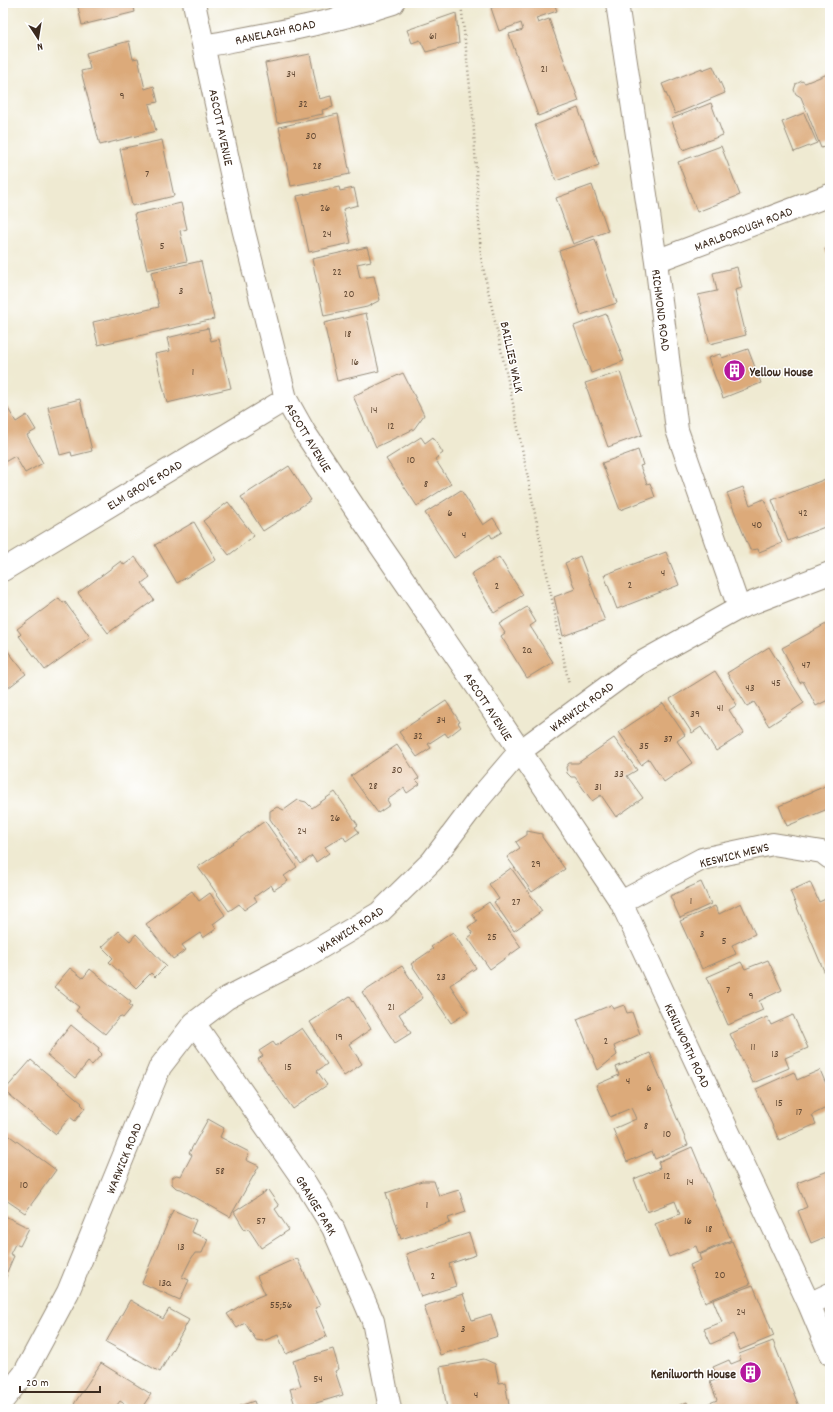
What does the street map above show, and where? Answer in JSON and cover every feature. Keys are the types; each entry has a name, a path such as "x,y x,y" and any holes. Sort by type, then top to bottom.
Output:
{"street":[{"name":"ASCOTT AVENUE","path":"194,3 243,228 286,399 310,440 482,694 519,752"},
{"name":"RANELAGH ROAD","path":"204,46 277,32 372,10 393,3"},
{"name":"RICHMOND ROAD","path":"617,3 656,262 677,430 739,608"},
{"name":"MARLBOROUGH ROAD","path":"656,262 830,195"},
{"name":"ELM GROVE ROAD","path":"4,566 286,399"},
{"name":"WARWICK ROAD","path":"3,1400 24,1374 68,1292 160,1067 194,1023 227,998 298,961 379,913 432,861 478,800 519,752 637,665 739,608 830,573"},
{"name":"KENILWORTH ROAD","path":"519,752 621,902 810,1304 830,1354"},
{"name":"KESWICK MEWS","path":"621,902 702,859 773,844 822,852 830,858"},
{"name":"GRANGE PARK","path":"194,1023 306,1184 333,1228 373,1321 390,1409"},
{"path":"810,1304 830,1294"}],"path":[{"name":"BAILLIES WALK","path":"461,3 473,114 481,258 514,408 574,711"}],"building":[{"path":"77,3 133,3 135,12 82,25"},
{"path":"504,3 554,3 557,11 536,18 538,23 549,19 579,101 538,116 509,34 523,30 521,23 499,31 491,8"},
{"path":"456,13 459,43 426,52 420,40 412,43 407,30"},
{"path":"129,41 133,59 138,58 145,89 154,86 158,102 149,104 156,131 100,145 81,71 90,69 86,53"},
{"path":"310,54 319,99 331,96 333,107 322,110 323,114 277,123 265,63"},
{"path":"713,66 725,93 675,114 662,84 702,68 702,70"},
{"path":"830,73 830,145 821,148 801,97 796,94 794,90 796,84 802,81 805,83"},
{"path":"711,103 723,135 683,150 671,119"},
{"path":"578,108 599,165 556,181 535,125"},
{"path":"804,113 817,143 794,152 782,122"},
{"path":"338,114 350,174 291,186 279,127"},
{"path":"162,140 174,196 132,206 120,149"},
{"path":"721,146 740,195 697,212 678,162"},
{"path":"592,185 608,231 573,244 556,198"},
{"path":"339,187 340,191 354,188 358,205 343,209 351,243 309,252 297,196"},
{"path":"181,203 187,229 180,231 187,261 147,270 134,214"},
{"path":"595,239 617,303 581,315 559,251"},
{"path":"367,247 371,261 357,264 360,278 374,276 380,300 367,307 324,316 312,259"},
{"path":"830,247 830,262 825,249"},
{"path":"201,261 214,319 98,345 93,322 159,307 151,272"},
{"path":"737,267 742,288 735,290 746,335 710,344 698,295 717,291 713,273"},
{"path":"366,313 379,371 337,381 324,323"},
{"path":"606,314 624,361 591,373 574,326"},
{"path":"208,328 211,341 219,339 231,388 167,403 155,354 170,351 167,338"},
{"name":"Yellow House","path":"748,349 761,383 723,398 708,358 720,354 722,358"},
{"path":"620,372 642,435 608,447 585,383"},
{"path":"403,373 424,415 414,429 376,447 353,396"},
{"path":"80,399 92,451 72,456 71,452 60,455 48,407"},
{"path":"7,407 16,422 27,415 36,430 27,435 43,463 25,473 15,456 3,463 3,409"},
{"path":"421,437 425,443 433,437 443,453 435,459 451,484 417,506 386,459"},
{"path":"638,450 643,465 640,466 647,484 650,483 655,497 620,510 602,463"},
{"path":"289,466 311,500 263,531 241,497"},
{"path":"828,478 830,483 830,525 788,541 772,500"},
{"path":"743,487 750,505 764,499 782,543 759,552 758,549 750,550 727,493"},
{"path":"461,490 483,525 493,518 502,532 492,538 490,534 454,558 425,513"},
{"path":"228,502 254,536 229,555 203,521"},
{"path":"194,522 216,560 177,583 155,545"},
{"path":"666,552 679,585 617,609 604,575"},
{"path":"580,556 605,621 563,636 554,597 575,589 565,563"},
{"path":"135,557 150,577 142,583 154,600 108,633 78,593 121,561 124,565"},
{"path":"499,557 523,595 494,613 471,574"},
{"path":"59,598 63,603 65,602 90,637 45,670 19,636 21,634 17,629"},
{"path":"527,607 536,622 530,626 553,662 527,678 501,636 505,633 499,624"},
{"path":"828,623 830,627 830,699 816,706 803,681 800,683 782,648"},
{"path":"3,645 26,674 3,692"},
{"path":"769,647 804,703 769,726 754,702 747,706 727,673"},
{"path":"715,671 737,705 729,710 744,733 716,751 701,727 692,733 670,699"},
{"path":"446,701 460,722 458,723 461,727 448,737 445,733 428,744 431,748 417,757 399,732"},
{"path":"663,703 685,735 677,741 692,763 664,782 649,759 641,765 619,732"},
{"path":"614,738 637,770 627,776 643,798 616,817 601,795 592,801 575,777 571,777 567,773 566,767 569,763 578,763"},
{"path":"397,745 419,778 416,780 420,784 407,793 404,788 387,800 390,805 378,813 351,776"},
{"path":"830,784 830,808 787,826 779,806"},
{"path":"335,792 358,825 355,827 359,832 346,841 343,836 325,847 329,853 316,862 312,856 301,864 270,819 270,811 277,807 284,810 298,800 306,802 312,808"},
{"path":"265,821 297,867 284,876 288,881 274,890 271,885 254,897 257,901 244,910 239,904 229,911 198,867"},
{"path":"527,831 542,834 542,837 565,869 532,892 507,857 520,848 516,842 527,835"},
{"path":"511,868 542,911 514,931 494,902 499,899 489,884"},
{"path":"701,882 711,904 680,918 670,896"},
{"path":"810,882 819,902 830,897 830,985 790,891"},
{"path":"192,891 199,901 210,893 225,915 213,924 216,929 203,938 200,933 182,945 186,950 173,959 146,924"},
{"path":"489,902 521,947 490,969 468,938 473,934 468,927 477,921 472,914"},
{"path":"741,903 755,934 732,945 736,954 702,969 680,921 715,906 719,914"},
{"path":"119,931 130,941 136,934 166,966 155,977 151,973 136,988 109,962 113,958 102,947"},
{"path":"453,932 476,968 450,985 468,1012 451,1023 411,964 433,949 431,947"},
{"path":"768,960 782,990 759,1001 763,1010 728,1025 707,977 741,962 745,969"},
{"path":"402,966 423,998 399,1014 411,1033 395,1043 362,992"},
{"path":"70,968 83,978 90,969 131,1002 129,1005 132,1007 123,1018 120,1016 105,1034 76,1011 79,1007 54,987"},
{"path":"350,996 371,1029 349,1044 362,1064 344,1076 310,1022"},
{"path":"611,1005 613,1009 624,1005 627,1013 632,1012 640,1034 614,1046 617,1055 598,1070 577,1019"},
{"path":"793,1015 808,1048 785,1058 789,1068 753,1083 730,1034 767,1017 771,1025"},
{"path":"71,1025 99,1048 98,1050 102,1054 92,1065 88,1062 75,1078 47,1055"},
{"path":"302,1028 327,1064 317,1071 327,1085 293,1109 258,1059 263,1056 259,1051 273,1042 276,1046"},
{"path":"650,1053 688,1145 655,1159 652,1151 627,1162 613,1129 636,1119 634,1114 631,1108 610,1117 596,1085 619,1075 616,1067"},
{"path":"31,1060 82,1103 81,1104 85,1108 75,1121 70,1117 56,1134 4,1091"},
{"path":"820,1070 830,1093 830,1106 812,1115 816,1124 779,1140 756,1089 794,1072 797,1080"},
{"path":"208,1119 224,1128 220,1137 249,1152 246,1160 259,1166 230,1217 181,1189 176,1188 172,1184 172,1178 176,1175 181,1176 192,1155 189,1153"},
{"path":"7,1134 56,1170 25,1213 3,1198 3,1139"},
{"path":"692,1147 731,1240 699,1254 696,1246 669,1257 655,1224 680,1214 675,1201 647,1212 634,1179 660,1168 658,1162"},
{"path":"828,1171 830,1177 830,1235 811,1243 798,1211 807,1207 797,1183"},
{"path":"422,1181 434,1181 439,1196 459,1190 466,1212 448,1218 450,1223 401,1239 386,1193"},
{"path":"268,1190 279,1206 275,1209 289,1230 261,1248 248,1228 245,1230 234,1212"},
{"path":"173,1210 196,1220 191,1232 208,1239 202,1253 195,1253 182,1277 189,1280 180,1300 142,1283"},
{"path":"3,1215 29,1228 20,1246 15,1244 10,1254 14,1256 7,1272 3,1270"},
{"path":"469,1233 476,1255 449,1264 456,1286 421,1297 406,1254"},
{"path":"732,1241 750,1284 705,1302 690,1265 701,1260 699,1255"},
{"path":"297,1258 320,1306 315,1308 327,1336 286,1354 278,1335 263,1341 256,1340 245,1323 237,1328 227,1314 248,1301 265,1294 257,1276"},
{"path":"3,1274 7,1275 3,1282"},
{"path":"753,1285 774,1336 740,1350 733,1334 711,1344 704,1329 722,1322 713,1300"},
{"path":"463,1294 472,1320 491,1314 498,1336 440,1355 424,1306"},
{"path":"130,1300 163,1319 169,1309 189,1320 160,1372 106,1342"},
{"name":"Kenilworth House","path":"773,1341 800,1409 695,1409 717,1400 710,1382 718,1379 713,1367 729,1360 731,1364 741,1360 739,1354"},
{"path":"333,1349 339,1369 335,1371 343,1395 296,1409 290,1389 301,1386 293,1361"},
{"path":"484,1359 495,1364 499,1383 505,1382 509,1405 486,1409 447,1409 440,1367"},
{"path":"101,1363 151,1394 141,1409 132,1409 120,1401 114,1409 83,1409 74,1404"},
{"path":"254,1401 257,1409 231,1409"},
{"name":"Kenilworth House","path":"687,1402 689,1409 670,1409"}],"place":[{"name":"Yellow House","path":"734,371"},
{"name":"Kenilworth House","path":"751,1373"}]}
